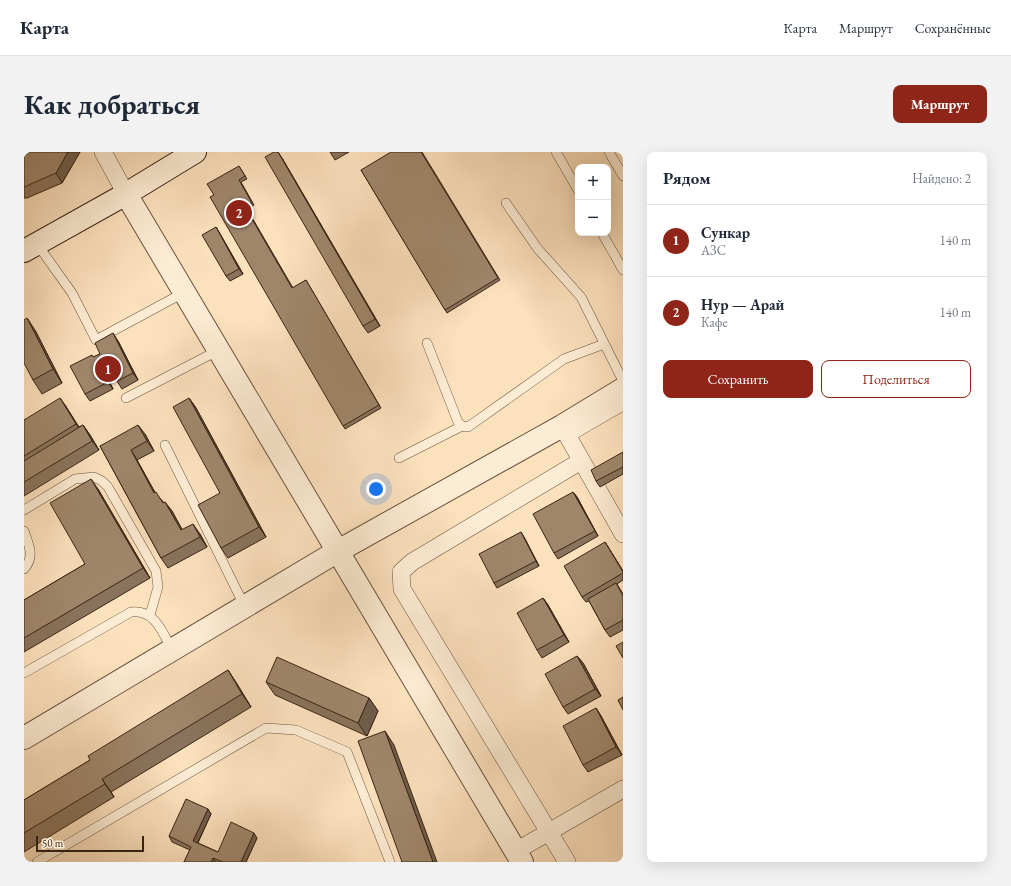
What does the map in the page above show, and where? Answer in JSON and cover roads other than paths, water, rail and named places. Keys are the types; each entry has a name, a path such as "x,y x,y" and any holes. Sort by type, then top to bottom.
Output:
{"street":[{"path":"104,152 126,194 519,856 549,831 623,789"},
{"path":"31,247 126,194 195,152"},
{"path":"24,738 338,552 565,432 623,389"},
{"path":"565,432 623,534"},
{"path":"567,862 402,590 401,572 412,562 581,461"}],"lane":[{"path":"556,152 575,185"},
{"path":"609,152 623,176"},
{"path":"506,203 538,249 581,297 623,381"},
{"path":"604,236 623,270"},
{"path":"31,247 72,293 96,340 185,292"},
{"path":"426,343 458,422 462,426"},
{"path":"399,458 462,426 468,427 564,359 604,344"},
{"path":"126,398 219,350"},
{"path":"565,432 623,406"},
{"path":"165,445 245,607"},
{"path":"24,510 75,479 94,477 102,481 108,487 156,571 158,587 150,615"},
{"path":"24,532 31,554 30,560 24,569"},
{"path":"24,673 131,612 141,611 150,615 157,623 172,651"},
{"path":"37,862 266,728 296,730 348,752 390,862"}],"place":[{"name":"Нур — Арай","path":"239,213"},
{"name":"Сункар","path":"108,369"}]}
